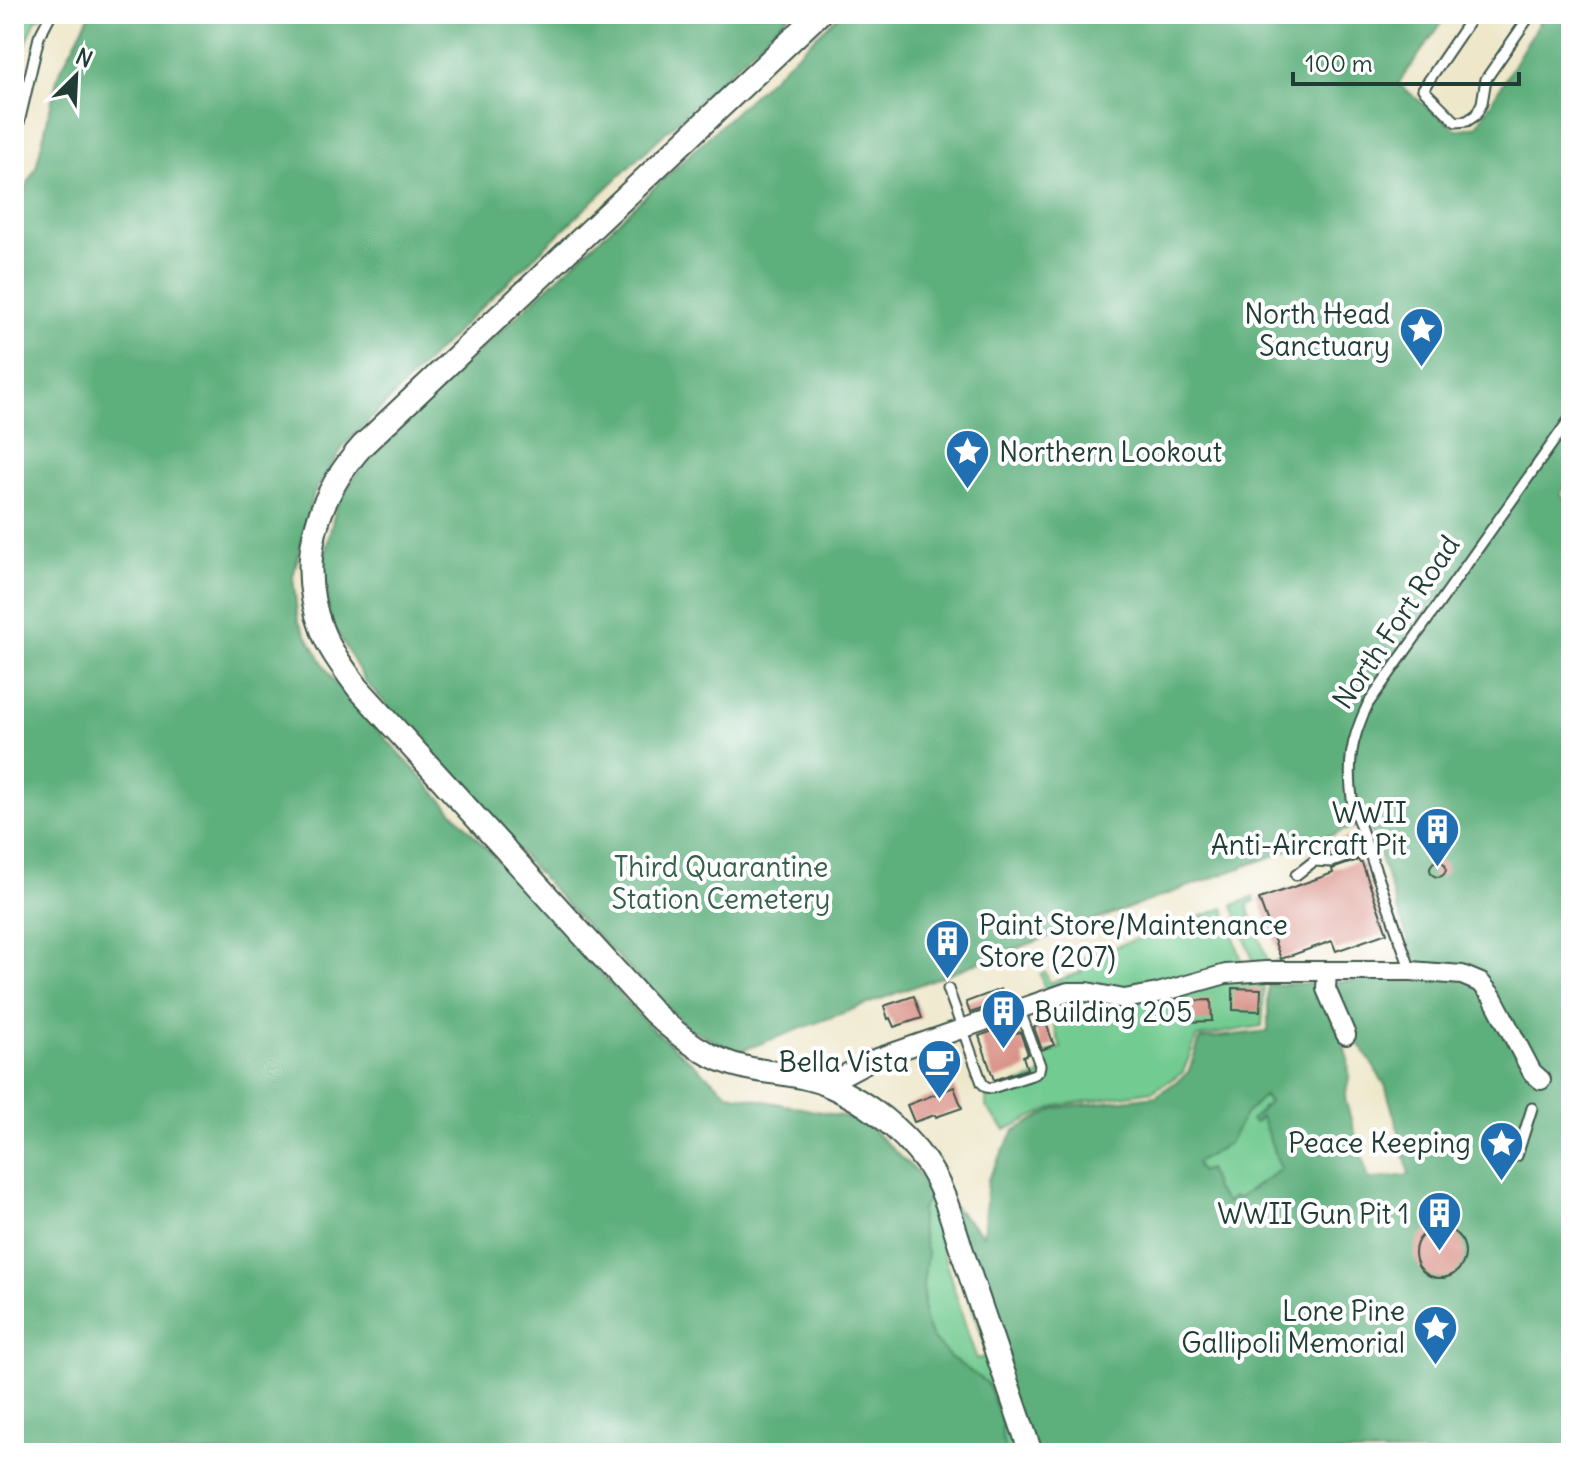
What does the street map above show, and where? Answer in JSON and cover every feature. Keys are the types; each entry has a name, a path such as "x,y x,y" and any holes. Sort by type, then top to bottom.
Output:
{"street":[{"path":"819,14 363,445 349,461 325,500 313,547 312,589 323,632 336,658 358,688 678,1036 724,1062 805,1078 827,1084 851,1096 893,1126 925,1162 946,1204 1031,1453"},
{"path":"827,1084 872,1060 1068,992 1124,999 1226,974 1266,971 1411,971 1462,975 1481,983 1492,996 1532,1072 1541,1080"},
{"path":"1327,971 1326,989 1346,1035"}],"lane":[{"path":"14,144 39,37 51,14"},
{"path":"1474,14 1423,89 1456,122 1467,121 1476,115 1482,103 1486,79 1531,14"},
{"name":"North Fort Road","path":"1411,971 1353,806 1351,752 1357,726 1368,704 1571,417"},
{"path":"1296,875 1314,861 1332,862 1368,849"},
{"path":"948,989 986,1087 992,1088 1039,1070 1040,1065 1019,1008"},
{"path":"1517,1156 1532,1108"}],"green space":[{"path":"14,14 47,14 36,19 14,73"},
{"name":"Third Quarantine Station Cemetery","path":"90,14 790,14 470,318 344,446 313,495 293,577 298,621 334,682 649,1026 729,1094 862,1120 983,1235 988,1179 1014,1131 1056,1108 1156,1096 1188,1073 1200,1039 1268,1031 1268,985 1421,978 1368,822 738,1052 688,1028 574,913 365,681 330,620 323,562 336,507 368,455 840,14 1448,14 1398,84 1457,130 1477,126 1544,14 1571,14 1571,479 1560,494 1571,503 1571,1453 1022,1453 934,1195 928,1197 921,1210 921,1230 927,1254 923,1283 924,1318 932,1338 950,1357 987,1383 1002,1421 1005,1453 14,1453 14,203 18,202 36,168 58,75","holes":["1352,1032 1385,1085 1409,1175 1369,1180 1345,1099 1349,1078 1348,1058 1341,1038","1264,1096 1269,1102 1251,1120 1254,1123 1261,1117 1281,1169 1226,1203 1215,1189 1208,1169 1200,1172 1196,1163 1229,1143 1245,1114"]},
{"path":"1254,897 1255,901 1247,905 1269,964 1277,961 1279,967 1255,966 1233,905"},
{"path":"1224,908 1242,961 1264,982 1262,1026 1197,1037 1183,1072 1153,1091 1056,1106 1005,1130 986,1107 986,1094 1038,1077 1044,1069 1041,1055 1061,1048 1047,1004 1050,1004 1056,1020 1072,1014 1066,999 1046,993 1040,974 1045,972 1050,983 1082,972 1078,960"},
{"path":"1263,1096 1269,1102 1261,1116 1281,1169 1237,1200 1226,1203 1215,1189 1208,1170 1200,1172 1196,1163 1229,1143 1245,1114"},
{"path":"935,1195 951,1238 939,1241 971,1343 977,1359 989,1356 1022,1453 1005,1453 1002,1421 987,1384 950,1357 932,1338 924,1318 923,1283 927,1254 921,1230 921,1210 928,1197"}],"building":[{"path":"1350,836 1354,846 1327,854 1324,845"},
{"path":"1358,860 1362,863 1387,933 1336,951 1332,941 1281,959 1259,899 1333,873 1332,869"},
{"name":"WWII Anti-Aircraft Pit","path":"1435,861 1441,861 1446,869 1444,875 1435,877 1430,872 1430,866"},
{"path":"1233,988 1261,989 1260,1011 1233,1010"},
{"path":"1001,989 1005,1001 970,1013 966,1002"},
{"path":"914,996 922,1018 894,1027 884,1006"},
{"path":"1211,1000 1212,1021 1185,1022 1184,1001"},
{"path":"1046,1023 1054,1045 1042,1050 1034,1027"},
{"name":"Building 205","path":"1012,1024 1015,1033 1020,1032 1028,1054 1023,1056 1027,1069 994,1080 979,1036"},
{"name":"Bella Vista","path":"954,1087 962,1108 914,1122 907,1105"},
{"name":"WWII Gun Pit 1","path":"1440,1228 1458,1235 1465,1253 1458,1271 1440,1278 1422,1271 1415,1253 1422,1235"}],"place":[{"name":"North Head Sanctuary","path":"1421,369"},
{"name":"Northern Lookout","path":"968,491"},
{"name":"WWII Anti-Aircraft Pit","path":"1438,868"},
{"name":"Paint Store/Maintenance Store (207)","path":"948,980"},
{"name":"Building 205","path":"1003,1051"},
{"name":"Bella Vista","path":"940,1101"},
{"name":"Peace Keeping","path":"1502,1182"},
{"name":"WWII Gun Pit 1","path":"1440,1253"},
{"name":"Lone Pine Gallipoli Memorial","path":"1436,1366"}]}
